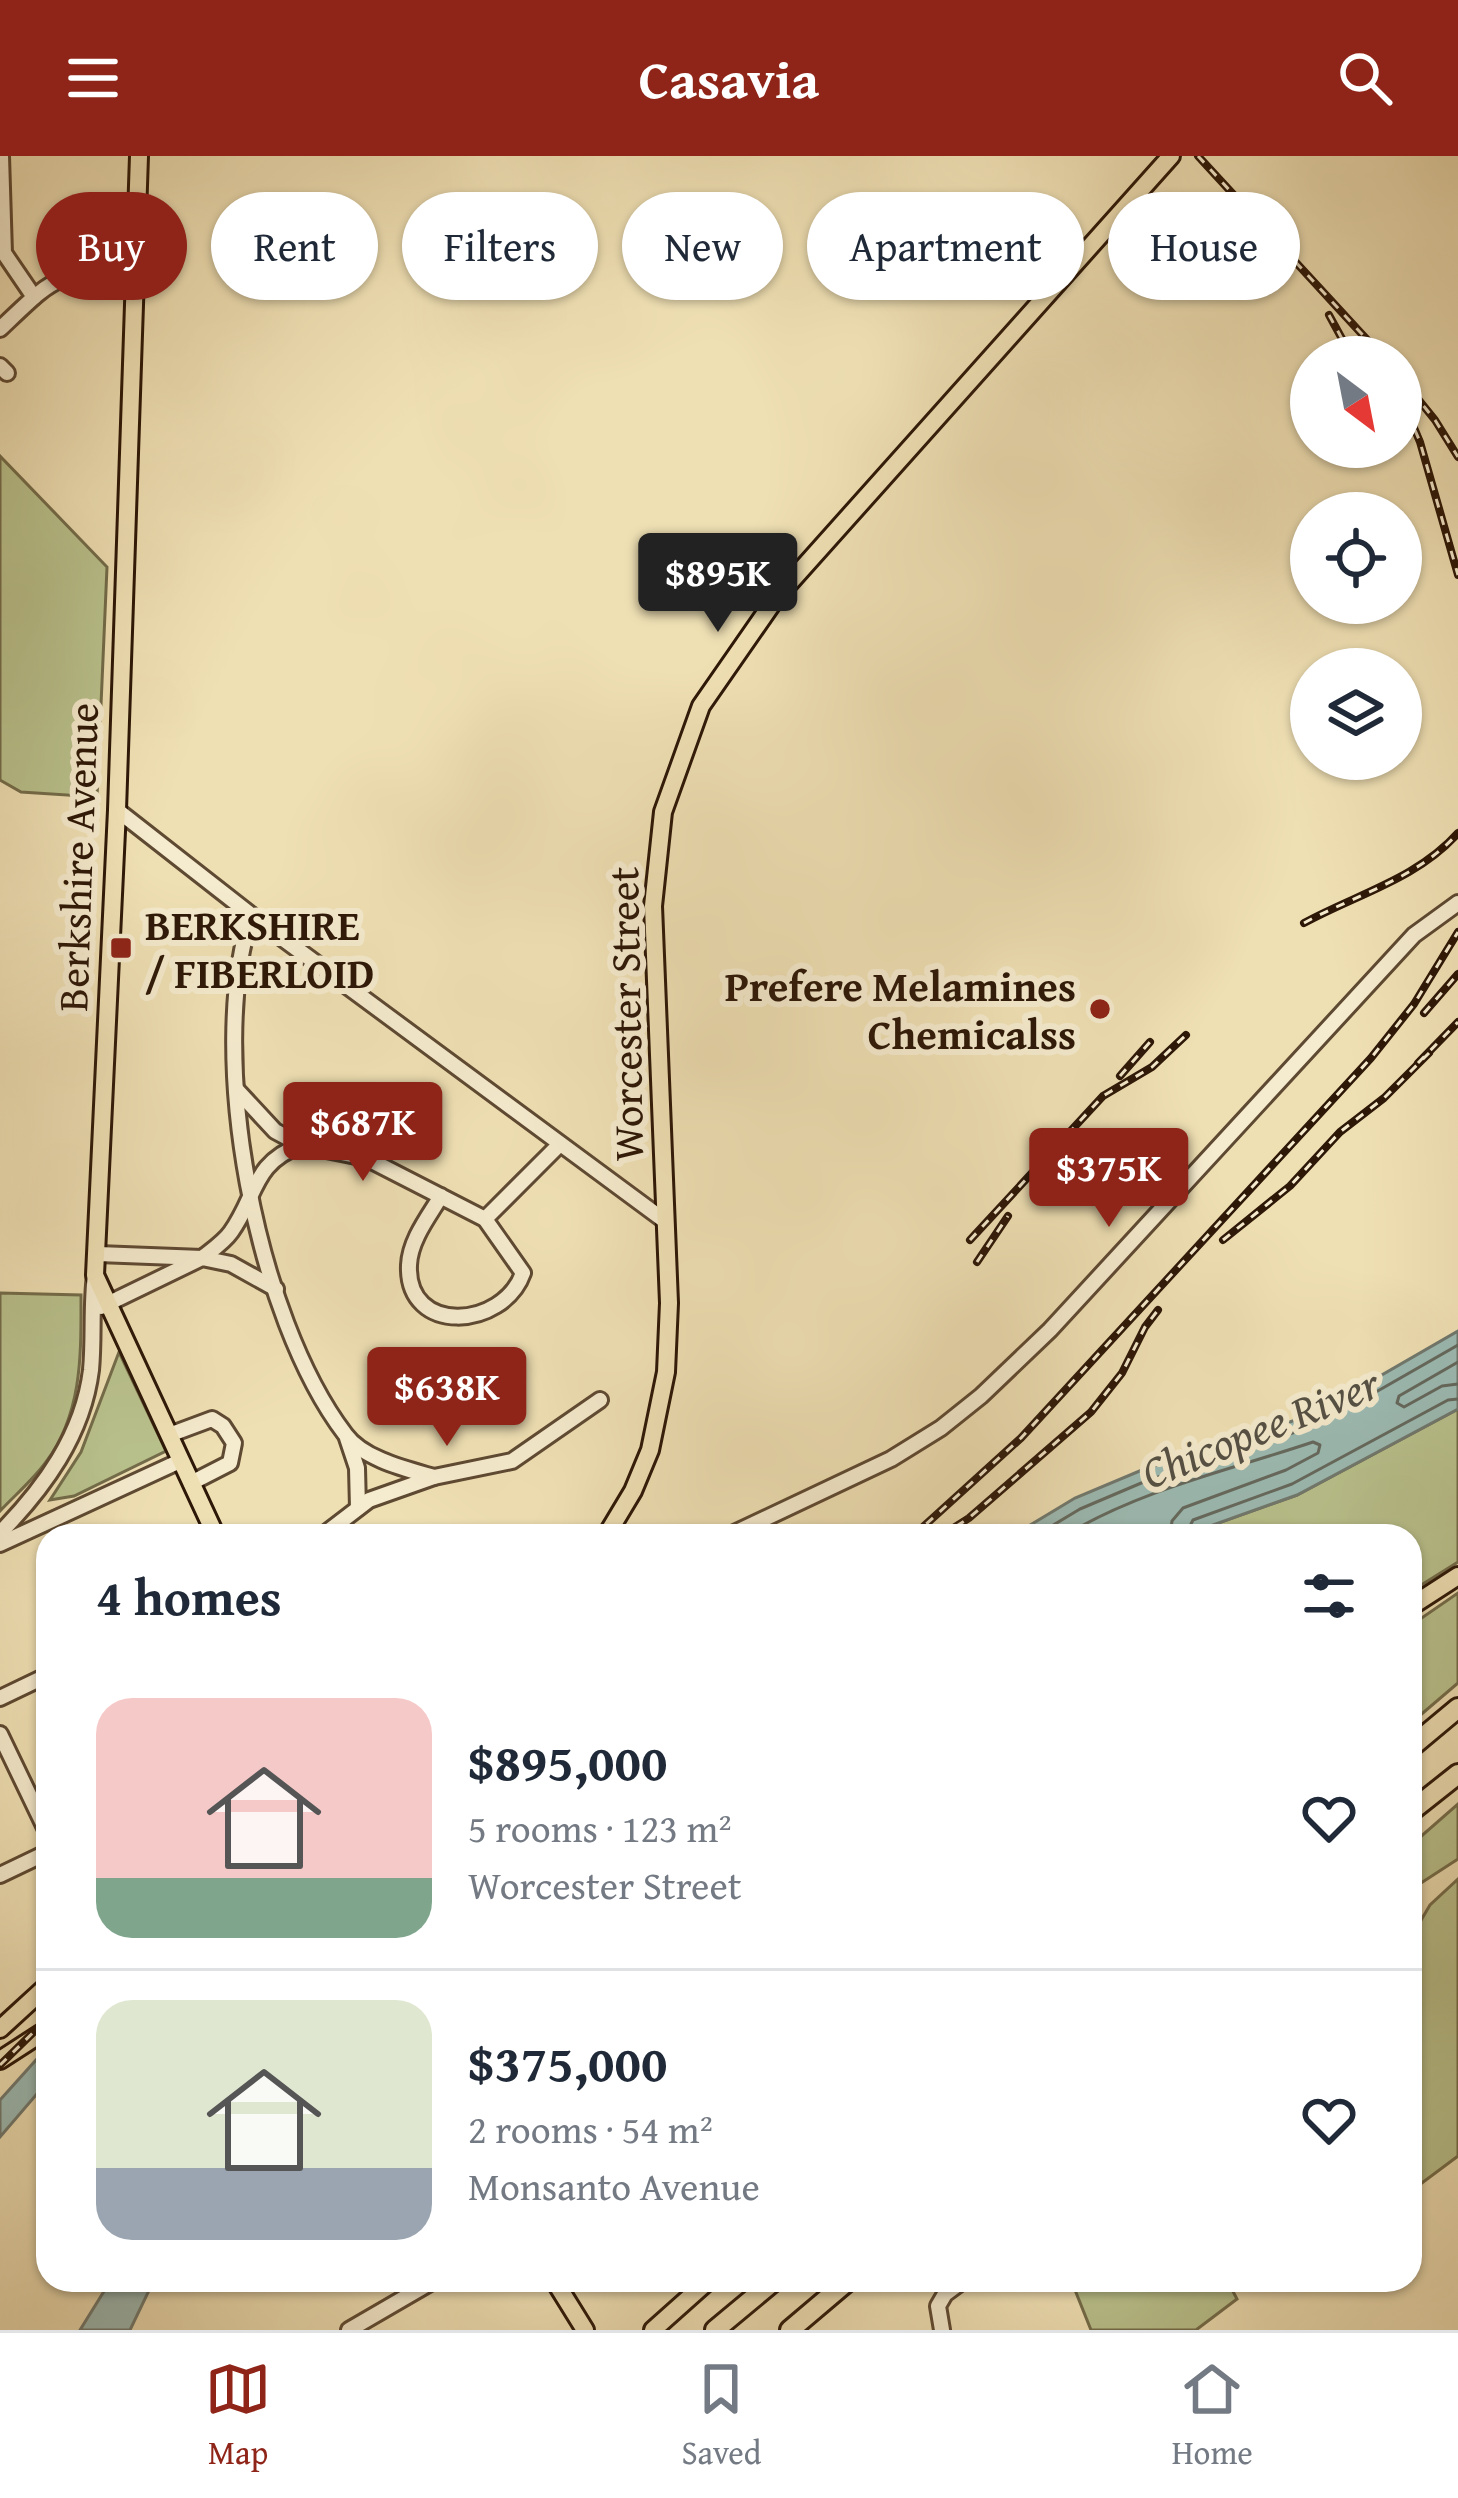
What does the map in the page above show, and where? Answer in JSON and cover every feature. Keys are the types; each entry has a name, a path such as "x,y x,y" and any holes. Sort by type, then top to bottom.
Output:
{"highway":[{"path":"1422,1738 1458,1708"},
{"path":"1422,1802 1458,1774"},
{"path":"715,2330 761,2292"},
{"path":"790,2330 835,2292"}],"main road":[{"name":"Berkshire Avenue","path":"138,192 139,156"},
{"name":"Worcester Street","path":"613,1524 639,1477 662,1400 669,1330 653,906 663,812 701,706 776,598 1171,156"},
{"name":"Berkshire Avenue","path":"101,1307 95,1275 135,300"},
{"path":"101,1307 210,1524"},
{"path":"1422,1599 1458,1576"},
{"path":"0,2029 36,1996"},
{"path":"0,2060 36,2037"},
{"path":"561,2292 585,2330"},
{"path":"653,2330 696,2292"}],"street":[{"path":"0,329 34,297 4,254 1,156"},
{"path":"117,810 664,1221"},
{"path":"753,1524 891,1459 941,1429 982,1396 1064,1315 1414,935 1458,903"},
{"path":"251,915 232,1030 249,1192 276,1288 303,1360 347,1438 357,1468 358,1508"},
{"path":"236,1089 275,1131 301,1145 366,1158 441,1196 485,1219 521,1266 520,1282 478,1316 456,1318 437,1313 421,1300 412,1284 411,1255 441,1196"},
{"path":"485,1219 560,1144"},
{"path":"0,1533 44,1485 81,1414 101,1307 202,1258 232,1230 249,1192 276,1157 301,1145"},
{"path":"98,1254 202,1258 231,1264 276,1288"},
{"path":"337,1524 369,1500 434,1478 512,1461 600,1400"},
{"path":"169,1435 212,1419 234,1443 230,1463 191,1483"},
{"path":"347,1438 391,1464 434,1478"},
{"path":"44,1524 181,1461"},
{"path":"0,1544 36,1527"},
{"path":"0,1698 36,1681"},
{"path":"0,1735 36,1809"},
{"path":"0,1875 36,1858"},
{"path":"349,2330 414,2292"},
{"path":"943,2330 938,2306 948,2292"}],"green space":[{"path":"0,456 107,567 97,797 21,792 0,780"},
{"path":"0,1293 81,1295 81,1317 80,1360 67,1423 46,1462 0,1511"},
{"path":"119,1352 166,1451 74,1496 50,1500 81,1452"},
{"path":"1458,1409 1458,1562 1422,1584 1422,1524 1216,1524 1297,1495"},
{"path":"1458,1593 1458,1683 1422,1714 1422,1618"},
{"path":"1458,1804 1458,1859 1422,1882 1422,1836"},
{"path":"1458,1879 1458,2156 1422,2183 1422,1919"},
{"path":"1076,2292 1233,2292 1237,2299 1196,2330 1091,2330"}],"water":[{"path":"1458,1331 1458,1409 1297,1495 1216,1524 1032,1524 1075,1498 1142,1470 1314,1414"},
{"path":"36,2060 36,2095 0,2137 0,2100"},
{"path":"104,2292 148,2292 130,2330 80,2330"}],"railway":[{"path":"1198,156 1364,336"},
{"path":"1329,315 1340,336"},
{"path":"1422,404 1458,457"},
{"path":"1422,449 1458,575"},
{"path":"1304,923 1405,874 1458,833"},
{"path":"926,1524 1021,1438 1371,1058 1414,1004 1458,932"},
{"path":"1424,1013 1458,974"},
{"path":"1418,1063 1458,1022"},
{"path":"970,1240 1103,1096 1152,1067 1186,1035"},
{"path":"1120,1076 1150,1042"},
{"path":"1223,1240 1290,1186 1340,1132 1384,1098 1429,1053"},
{"path":"977,1262 1008,1216"},
{"path":"960,1524 1091,1412 1122,1373 1158,1310"},
{"path":"0,2065 36,2030"}],"place":[{"name":"BERKSHIRE / FIBERLOID","path":"121,948"},
{"name":"Prefere Melamines Chemicalss","path":"1100,1009"}],"water label":[{"name":"Chicopee River","path":"1260,1427"}]}
